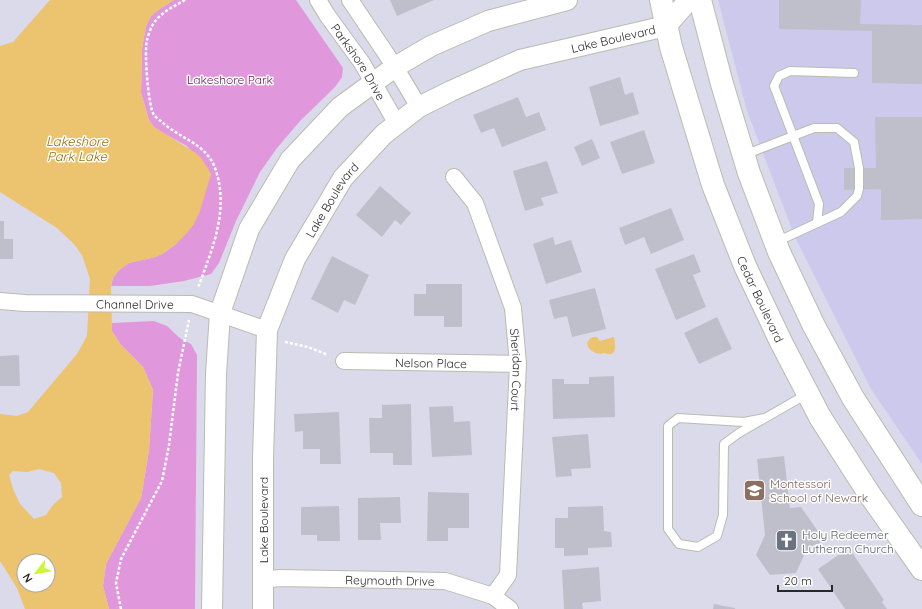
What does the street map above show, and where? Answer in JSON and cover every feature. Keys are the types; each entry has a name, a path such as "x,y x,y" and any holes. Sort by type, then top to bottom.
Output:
{"main road":[{"name":"Cedar Boulevard","path":"661,0 671,47 713,185 742,259 780,342 820,417 868,492 922,569"},
{"path":"700,0 722,84 749,173 776,243 814,326 852,398 922,505"}],"street":[{"name":"Parkshore Drive","path":"318,0 327,15 362,63 397,124"},
{"path":"350,0 395,67 419,107"},
{"path":"212,609 216,374 220,313 250,229 290,160 340,107 395,67 431,46 488,21 567,0"},
{"name":"Lake Boulevard","path":"263,609 263,458 267,330 295,259 343,178 384,134 419,107 520,60 666,26 689,0"},
{"name":"Sheridan Court","path":"454,178 474,203 508,295 512,308 518,364 508,574 493,596"},
{"name":"Channel Drive","path":"0,301 25,303 192,304 267,330"},
{"name":"Nelson Place","path":"344,361 518,364"},
{"name":"Reymouth Drive","path":"263,580 280,578 445,581 493,596 510,609"}],"lane":[{"path":"817,223 819,204 774,86 779,76 790,71 854,73"},
{"path":"744,156 814,128 838,128 854,142 859,168 859,189 857,196 842,212 776,243"},
{"path":"765,418 744,422 678,418 668,426 668,529 679,544 698,546 716,536 723,515 724,444 739,433 765,418 808,393"}],"path":[{"path":"121,609 116,583 121,559 162,481 169,445 178,373 192,304 220,223 220,198 214,167 202,149 167,127 154,115 148,90 147,41 152,26 163,13 185,0"},
{"path":"267,330 278,341 308,347 344,361"}],"shaded area":[{"path":"718,0 922,0 922,464 871,389 794,235 747,111"}],"green space":[{"name":"Lakeshore Park","path":"174,0 296,0 343,68 342,77 335,87 300,121 277,148 260,172 236,221 219,263 211,274 184,281 150,286 111,286 113,278 119,270 129,263 155,257 164,253 176,244 211,174 187,146 154,127 149,120 141,93 142,49 146,26 151,16"},
{"path":"154,321 167,326 181,339 191,344 197,355 195,609 109,609 103,586 106,564 141,498 149,450 153,390 143,367 121,345 112,331 112,323"}],"water":[{"name":"Lakeshore Park Lake","path":"50,0 174,0 151,16 146,26 142,49 141,93 149,120 154,127 196,153 202,159 211,174 200,211 194,224 187,233 164,253 155,257 129,263 119,270 113,278 111,285 112,331 121,345 143,367 153,390 149,450 141,498 106,564 103,586 109,609 25,609 19,593 56,593 56,553 16,553 16,586 0,561 0,414 17,416 28,412 77,354 87,336 90,279 82,255 74,244 57,228 0,192 0,46 13,42","holes":["39,469 54,473 61,483 62,497 53,505 46,515 34,519 20,504 13,489 9,475 13,471 27,472"]},
{"path":"593,337 597,337 600,341 614,337 615,350 613,353 600,354 592,351 587,343"}],"building":[{"path":"390,0 434,0 397,16"},
{"path":"779,0 861,0 860,24 922,25 922,84 872,83 872,31 779,29"},
{"path":"620,77 625,95 633,92 639,114 600,126 589,87"},
{"path":"518,97 526,117 539,112 546,130 502,147 494,128 481,133 473,115"},
{"path":"875,117 922,117 922,219 881,220 881,189 844,190 844,168 876,168"},
{"path":"644,130 655,163 622,174 610,142"},
{"path":"592,139 600,158 582,166 574,147"},
{"path":"547,161 558,193 541,198 544,205 525,211 513,171"},
{"path":"380,186 411,213 401,225 395,220 382,237 356,215"},
{"path":"671,208 684,240 651,254 644,237 625,245 619,228"},
{"path":"0,221 4,221 4,239 13,239 13,259 0,259"},
{"path":"553,237 555,245 571,240 582,272 546,284 533,244"},
{"path":"694,254 701,272 693,275 706,307 676,320 655,269"},
{"path":"332,256 369,275 355,305 344,300 338,313 311,299"},
{"path":"426,284 462,284 462,327 444,327 444,316 414,316 414,294 426,294"},
{"path":"595,288 606,329 572,337 567,316 554,319 549,300"},
{"path":"717,317 732,349 699,364 684,333"},
{"path":"19,355 20,386 0,386 0,356"},
{"path":"614,376 615,417 553,419 552,379 564,379 564,384 589,384 589,377"},
{"path":"411,404 412,465 393,465 393,453 370,453 369,418 382,418 382,405"},
{"path":"453,406 454,422 470,421 472,455 432,457 429,407"},
{"path":"339,412 341,464 320,464 320,449 303,449 303,431 295,432 294,414"},
{"path":"588,434 591,468 571,469 572,476 556,477 552,437"},
{"path":"784,456 790,508 801,507 824,540 805,553 796,573 770,575 756,555 765,535 757,459"},
{"path":"428,492 469,493 469,528 448,528 448,541 427,541"},
{"path":"400,497 401,523 380,523 381,540 358,540 358,498"},
{"path":"339,506 340,541 317,541 317,535 301,535 301,507"},
{"path":"603,506 604,531 611,532 612,547 588,548 588,555 564,556 564,548 555,548 555,518 568,518 568,507"},
{"path":"849,548 884,600 882,602 887,609 845,609 818,569"},
{"path":"599,567 601,601 582,603 583,609 564,609 562,570"},
{"path":"714,604 735,608 735,609 713,609"}],"place":[{"name":"Montessori School of Newark","path":"755,490"},
{"name":"Holy Redeemer Lutheran Church","path":"786,541"}]}
